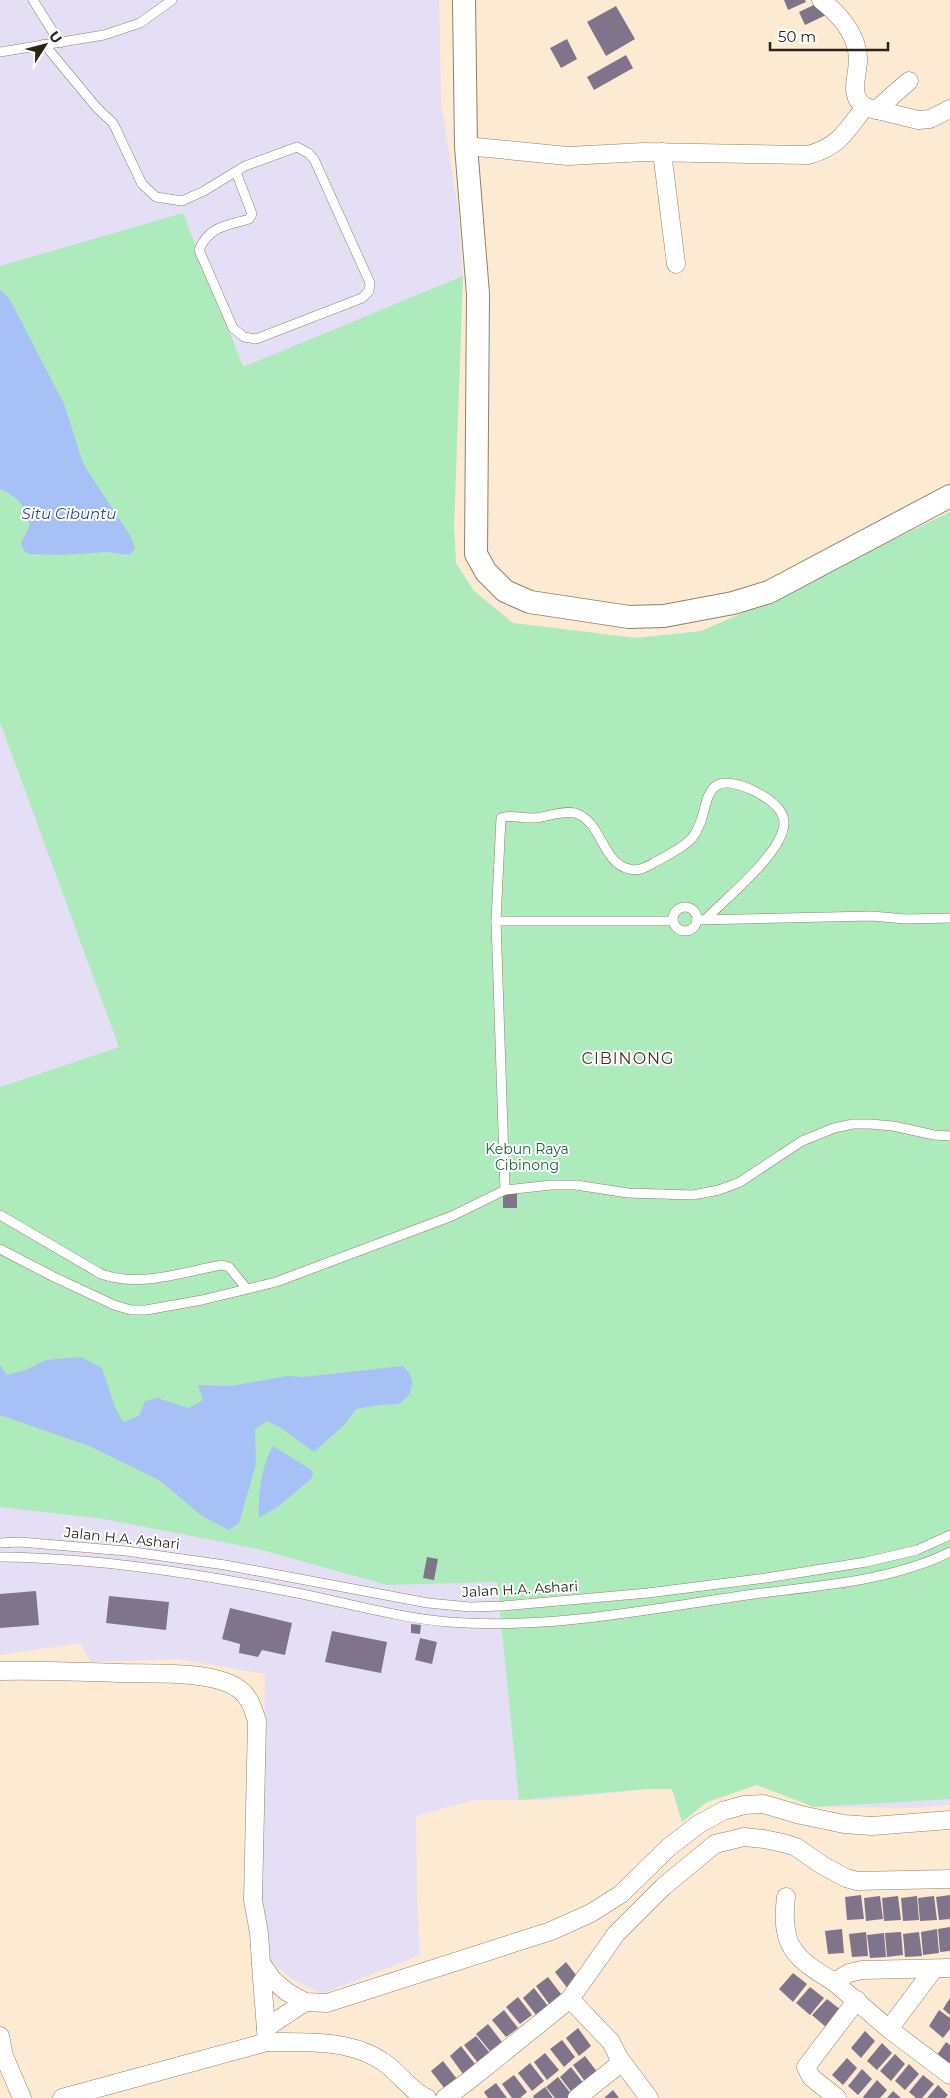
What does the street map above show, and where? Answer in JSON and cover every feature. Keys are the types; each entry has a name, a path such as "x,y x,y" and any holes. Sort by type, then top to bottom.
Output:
{"street":[{"path":"464,0 466,146 478,294 476,554 486,572 505,591 530,602 629,617 664,616 753,598 786,584 950,496"},
{"path":"821,0 840,16 855,44 858,58 855,95 860,104 870,109 918,120 930,119 950,109"},
{"path":"466,146 568,156 662,152 808,155 822,151 838,142 870,109 909,81"},
{"path":"662,152 676,264"},
{"path":"0,1671 37,1670 188,1675 231,1685 246,1695 252,1704 257,1721 253,1900 259,1933 266,2035"},
{"path":"261,1963 264,1970 287,1992 306,2002 328,2003 551,1931 574,1921 621,1894 685,1834 710,1817 744,1805 763,1804 811,1818 844,1824 872,1826 950,1820"},
{"path":"445,2098 468,2082 570,1999 616,1934 662,1887 715,1844 744,1837 783,1843 796,1847 830,1870 857,1881 950,1879"},
{"path":"786,1897 785,1935 801,1960 834,1982 950,2075"},
{"path":"834,1982 849,1973 867,1970 942,1968"},
{"path":"889,2028 942,1968"},
{"path":"570,1999 611,2042 619,2058 650,2098"},
{"path":"837,2098 811,2077 806,2067 857,2000"},
{"path":"62,2098 166,2070 266,2035 306,2002"},
{"path":"266,2035 355,2049 370,2054 401,2075 422,2097"},
{"path":"0,2036 4,2056 22,2098"},
{"path":"577,2098 609,2073 619,2063 619,2058"}],"lane":[{"path":"33,0 60,43"},
{"path":"0,52 104,35 140,23 172,0"},
{"path":"44,44 97,108 113,123 142,184 156,197 182,201 204,191 245,166 297,147 308,153 314,159 370,283 369,291 362,298 256,339 244,338 232,328 200,250 205,237 212,231 249,219 252,214 236,172"},
{"path":"505,1190 496,921 501,818 505,816 529,819 574,813 588,822 608,852 619,864 629,869 644,869 666,857 692,838 703,814 709,792 716,785 730,783 743,786 764,796 780,811 784,823 779,840 767,860 707,918"},
{"path":"684,907 695,912 697,920 695,926 688,931 679,930 673,921 675,913 684,907"},
{"path":"697,920 707,918 872,916 905,919 950,918"},
{"path":"496,921 673,921"},
{"path":"0,1249 114,1305 132,1310 146,1310 202,1300 276,1282 380,1241 452,1216 505,1190 551,1185 576,1185 628,1193 693,1195 719,1190 740,1182 802,1141 834,1128 870,1124 950,1136"},
{"path":"0,1215 101,1274 114,1278 129,1281 155,1278 222,1265 229,1267 246,1288"},
{"name":"Jalan H.A. Ashari","path":"0,1543 62,1545 163,1556 226,1564 448,1606 503,1606 648,1593 766,1578 894,1556 918,1550 950,1535"},
{"name":"Jalan H.A. Ashari","path":"0,1557 122,1565 161,1570 263,1587 446,1622 493,1624 610,1615 840,1583 896,1571 950,1552"},
{"path":"161,1570 163,1556"},
{"path":"894,1556 896,1571"},
{"path":"446,1622 448,1606"}],"shaded area":[{"name":"Kebun Raya Cibinong","path":"0,0 439,0 441,102 458,209 463,276 454,527 456,563 474,591 513,623 636,638 701,631 752,609 950,512 950,1805 918,1808 814,1807 757,1785 707,1802 682,1822 672,1789 647,1789 546,1800 473,1800 416,1816 417,1903 420,1955 322,1994 290,1978 267,1958 261,1930 265,1674 179,1659 90,1662 81,1643 0,1655"}],"green space":[{"name":"Kebun Raya Cibinong","path":"183,213 243,367 463,276 454,527 456,563 474,591 513,623 636,638 701,631 752,609 950,512 950,1799 814,1807 757,1785 707,1802 682,1822 672,1789 647,1789 519,1800 497,1582 387,1585 258,1549 104,1519 0,1507 0,1087 119,1047 0,722 0,266"}],"water":[{"name":"Situ Cibuntu","path":"0,290 9,298 64,404 87,470 130,535 135,548 130,555 107,552 61,555 30,554 25,552 21,544 29,528 27,513 16,498 0,489"},
{"path":"81,1357 102,1368 115,1407 123,1422 139,1416 145,1401 157,1398 189,1408 203,1400 198,1385 231,1386 287,1376 303,1377 403,1366 409,1373 413,1383 409,1395 399,1404 356,1409 345,1424 314,1452 281,1428 267,1421 255,1429 256,1464 239,1523 229,1530 202,1516 159,1480 89,1446 0,1415 0,1365 7,1375 26,1370 46,1360"},
{"path":"273,1446 313,1471 312,1478 280,1505 259,1518 261,1481"}],"building":[{"path":"784,0 805,0 806,2 788,10"},
{"path":"820,2 826,15 805,25 799,12"},
{"path":"616,6 635,39 606,56 587,22"},
{"path":"567,39 577,59 561,68 550,48"},
{"path":"626,55 633,68 594,90 587,77"},
{"path":"503,1193 517,1193 517,1208 503,1208"},
{"path":"427,1557 438,1559 434,1580 423,1578"},
{"path":"36,1591 39,1625 0,1628 0,1594"},
{"path":"109,1596 169,1602 166,1630 106,1623"},
{"path":"230,1608 292,1623 285,1655 262,1650 258,1657 239,1653 240,1644 222,1639"},
{"path":"411,1624 421,1625 420,1634 411,1633"},
{"path":"332,1631 387,1642 381,1673 325,1662"},
{"path":"420,1638 437,1642 432,1664 415,1660"},
{"path":"861,1895 864,1919 847,1920 845,1897"},
{"path":"950,1895 950,1919 939,1920 936,1897"},
{"path":"880,1896 883,1919 866,1921 864,1898"},
{"path":"898,1896 901,1920 884,1921 882,1898"},
{"path":"917,1896 919,1920 903,1921 901,1898"},
{"path":"934,1896 937,1920 920,1921 918,1898"},
{"path":"950,1927 950,1951 940,1952 938,1929"},
{"path":"842,1929 844,1953 828,1954 825,1931"},
{"path":"937,1929 939,1953 923,1955 921,1932"},
{"path":"866,1932 868,1956 852,1957 849,1934"},
{"path":"901,1932 903,1955 887,1957 885,1933"},
{"path":"919,1932 922,1956 905,1957 903,1934"},
{"path":"884,1933 886,1957 870,1958 867,1935"},
{"path":"566,1962 580,1980 568,1989 555,1972"},
{"path":"793,1973 807,1984 793,2002 779,1989"},
{"path":"548,1977 561,1994 549,2004 536,1986"},
{"path":"810,1987 824,1998 810,2015 796,2003"},
{"path":"534,1988 548,2006 536,2015 523,1998"},
{"path":"518,1997 532,2015 520,2024 506,2007"},
{"path":"950,1998 950,2015 943,2009"},
{"path":"827,1999 841,2010 827,2028 812,2015"},
{"path":"504,2010 518,2028 506,2037 492,2020"},
{"path":"939,2010 950,2018 950,2029 943,2038 929,2026"},
{"path":"488,2024 502,2042 490,2051 476,2034"},
{"path":"578,2028 591,2046 579,2056 566,2038"},
{"path":"865,2031 875,2041 861,2058 851,2048"},
{"path":"476,2036 490,2053 478,2063 464,2045"},
{"path":"562,2040 575,2057 564,2067 550,2049"},
{"path":"946,2042 950,2045 950,2070 935,2058"},
{"path":"882,2043 892,2053 877,2070 867,2061"},
{"path":"461,2046 475,2064 463,2074 450,2056"},
{"path":"545,2053 559,2070 547,2080 534,2062"},
{"path":"895,2054 905,2064 891,2081 880,2071"},
{"path":"585,2056 598,2073 586,2083 573,2065"},
{"path":"847,2058 857,2068 843,2085 832,2075"},
{"path":"443,2061 457,2079 445,2089 431,2071"},
{"path":"530,2063 544,2081 532,2091 518,2073"},
{"path":"909,2064 919,2074 905,2090 895,2081"},
{"path":"571,2067 585,2085 573,2094 560,2077"},
{"path":"862,2069 872,2079 858,2095 848,2086"},
{"path":"514,2075 527,2092 520,2098 512,2098 502,2084"},
{"path":"923,2075 934,2084 922,2098 916,2098 909,2092"},
{"path":"558,2077 572,2095 568,2098 555,2098 546,2087"},
{"path":"877,2080 887,2090 880,2098 864,2098 863,2097"},
{"path":"496,2083 507,2098 488,2098 484,2092"},
{"path":"938,2085 948,2095 945,2098 927,2098"},
{"path":"545,2087 553,2098 534,2098 533,2096"},
{"path":"613,2090 619,2098 604,2098"},
{"path":"893,2091 901,2098 887,2098"}],"district":[{"name":"CIBINONG","path":"628,1058"}]}
